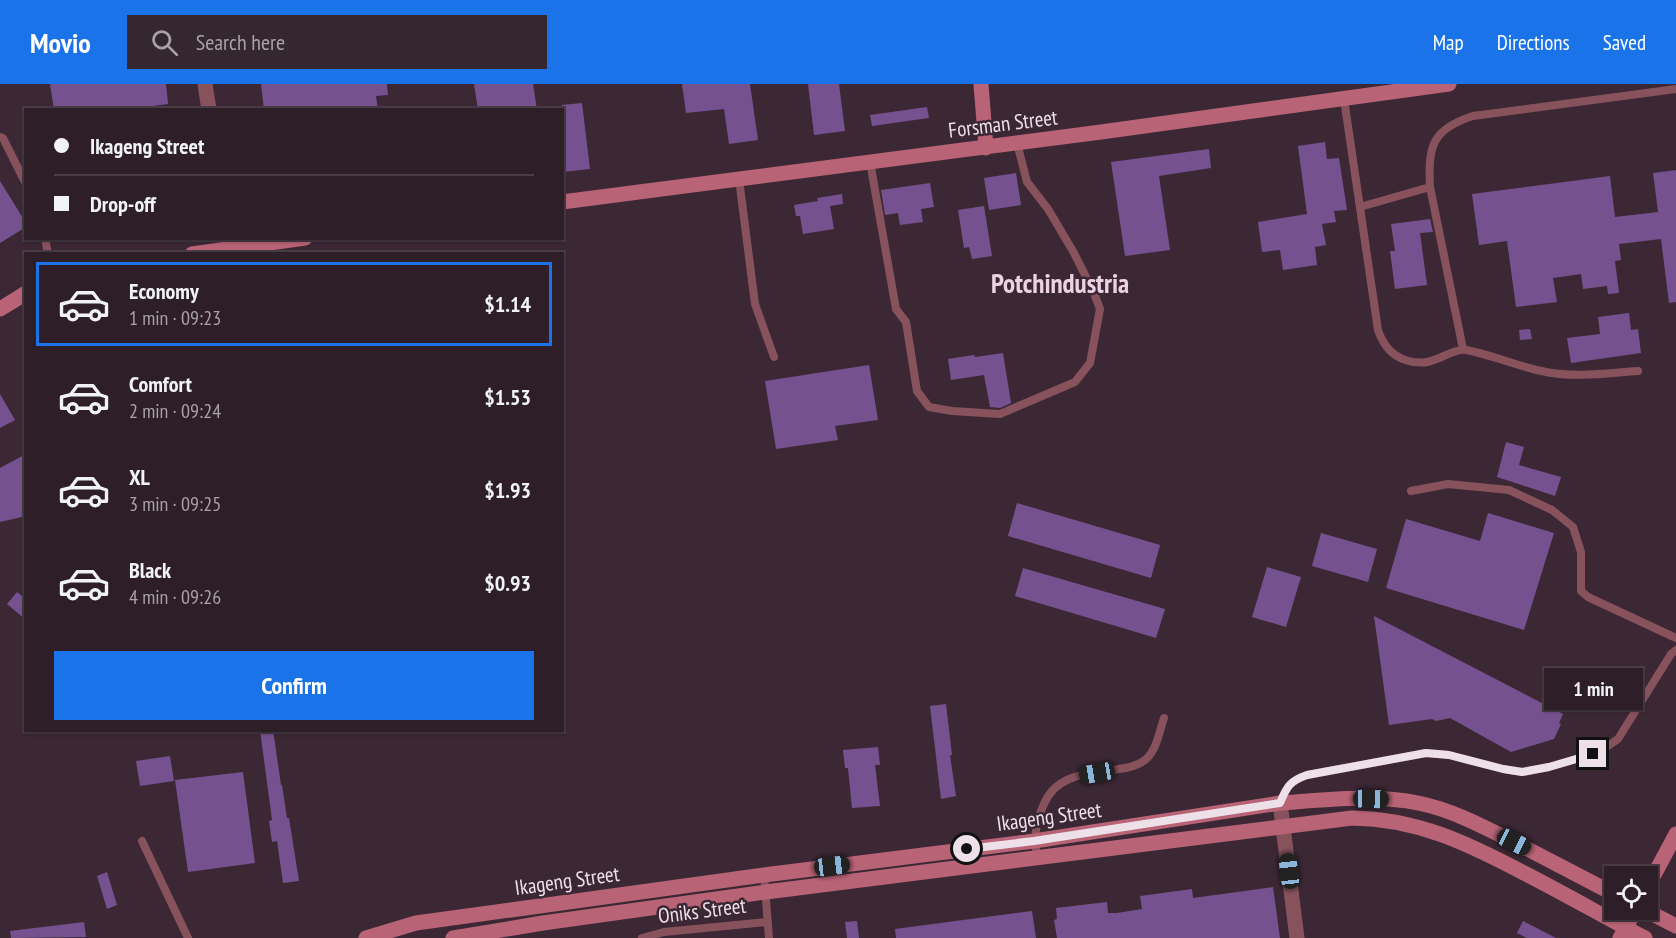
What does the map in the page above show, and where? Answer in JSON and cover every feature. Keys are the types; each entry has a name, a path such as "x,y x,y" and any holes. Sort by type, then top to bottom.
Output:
{"street":[{"path":"206,84 209,108"},
{"path":"981,84 986,148"},
{"name":"Forsman Street","path":"564,202 986,148 1449,84"},
{"path":"199,252 227,244 259,249 297,240"},
{"path":"0,309 24,294"},
{"name":"Ikageng Street","path":"366,938 416,923 1034,841 1280,803 1324,800 1382,800 1429,806 1473,822 1604,889"},
{"path":"1280,803 1297,938"},
{"name":"Ikageng Street","path":"453,938 488,935 543,923 766,892 1283,826 1371,818 1417,826 1449,836 1479,850 1623,933 1646,938"},
{"path":"1105,830 1107,849"},
{"path":"1658,868 1676,834"},
{"path":"1658,917 1676,926"}],"lane":[{"path":"1463,349 1430,187 1429,168 1433,147 1445,128 1473,116 1676,89"},
{"path":"1344,99 1378,330 1387,349 1395,356 1407,361 1425,363 1463,349 1530,369 1566,375 1638,371"},
{"path":"0,137 3,138 24,179"},
{"path":"870,162 896,309 906,322 917,391 929,407 1000,414 1075,382 1090,363 1100,309 1074,252 1048,208 1027,183 1017,143"},
{"path":"739,179 755,304 774,357"},
{"path":"1360,207 1430,187"},
{"path":"1411,491 1448,484 1509,490 1552,510 1573,527 1581,552 1581,591 1588,597 1676,638"},
{"path":"1280,803 1284,792 1295,779 1405,756 1426,753 1449,755 1522,772 1593,754 1617,739 1671,654 1676,650"},
{"path":"1037,858 1034,841 1037,821 1052,789 1067,780 1132,767 1145,759 1155,747 1164,718"},
{"path":"142,841 189,938"},
{"path":"765,875 769,938"},
{"path":"485,914 488,935"},
{"name":"Oniks Street","path":"642,938 664,932 767,922"}],"building":[{"path":"50,84 166,84 168,104 139,108 54,108"},
{"path":"261,84 387,84 388,95 376,96 378,108 264,108"},
{"path":"474,84 533,84 537,108 478,108"},
{"path":"682,84 750,84 758,140 729,144 724,109 686,113"},
{"path":"808,84 839,84 845,131 814,135"},
{"path":"582,103 590,169 564,172 564,108 562,105"},
{"path":"927,107 929,118 872,126 870,115"},
{"path":"1325,142 1327,159 1339,158 1347,210 1334,211 1336,222 1322,224 1326,245 1315,247 1317,265 1283,270 1280,250 1262,252 1258,222 1307,214 1298,146"},
{"path":"1209,149 1211,168 1159,176 1170,250 1125,256 1111,162"},
{"path":"1676,170 1676,302 1669,303 1661,239 1619,244 1621,260 1615,261 1619,293 1608,294 1607,286 1583,289 1581,274 1553,278 1557,302 1516,307 1507,241 1479,245 1472,194 1610,176 1615,217 1658,212 1653,173"},
{"path":"1016,173 1021,205 989,210 984,178"},
{"path":"0,181 24,220 24,228 0,243"},
{"path":"930,183 934,207 921,209 923,222 900,225 898,213 885,215 881,190"},
{"path":"842,194 843,204 830,206 834,229 803,234 800,216 796,216 794,205"},
{"path":"984,206 992,256 972,259 969,247 964,248 958,210"},
{"path":"1430,219 1433,232 1420,233 1427,285 1395,289 1390,251 1395,251 1391,224"},
{"path":"1629,313 1631,330 1638,329 1641,353 1571,363 1567,338 1600,334 1598,317"},
{"path":"1530,329 1532,339 1520,340 1519,330"},
{"path":"1003,353 1011,403 1000,408 990,407 984,375 951,380 948,359"},
{"path":"869,365 878,420 835,426 838,440 776,449 765,381"},
{"path":"0,394 15,420 0,428"},
{"path":"1506,442 1524,447 1519,465 1561,477 1555,496 1497,477"},
{"path":"24,455 24,516 0,522 0,468"},
{"path":"1017,503 1160,545 1151,578 1008,536"},
{"path":"1488,513 1554,533 1524,630 1386,588 1406,519 1480,541"},
{"path":"1321,533 1377,549 1368,582 1312,566"},
{"path":"1267,567 1301,577 1286,627 1252,617"},
{"path":"1023,568 1165,609 1156,638 1015,596"},
{"path":"17,592 24,597 24,618 7,604"},
{"path":"1374,616 1563,714 1554,739 1511,752 1450,718 1389,725"},
{"path":"946,704 956,796 941,799 930,706"},
{"path":"260,732 273,732 299,881 283,883 277,841 272,842 269,821 272,820"},
{"path":"878,747 880,765 875,765 880,806 852,808 848,768 845,768 843,750"},
{"path":"170,756 174,781 140,786 136,761"},
{"path":"243,772 255,863 188,872 175,780"},
{"path":"107,872 117,905 107,909 97,876"},
{"path":"1273,887 1280,938 1057,938 1054,920 1057,919 1056,908 1107,902 1108,913 1117,913 1142,909 1140,896 1192,889 1193,898"},
{"path":"1032,911 1036,938 896,938 895,929"},
{"path":"857,921 859,938 847,938 845,922"},
{"path":"1523,921 1556,938 1527,938 1517,933"},
{"path":"84,922 86,937 11,938 10,931"}],"district":[{"name":"Potchindustria","path":"1060,284"}],"route":[{"path":"967,849 1034,841 1280,803 1284,792 1295,779 1323,771 1405,756 1426,753 1449,755 1522,772 1593,754"}]}
